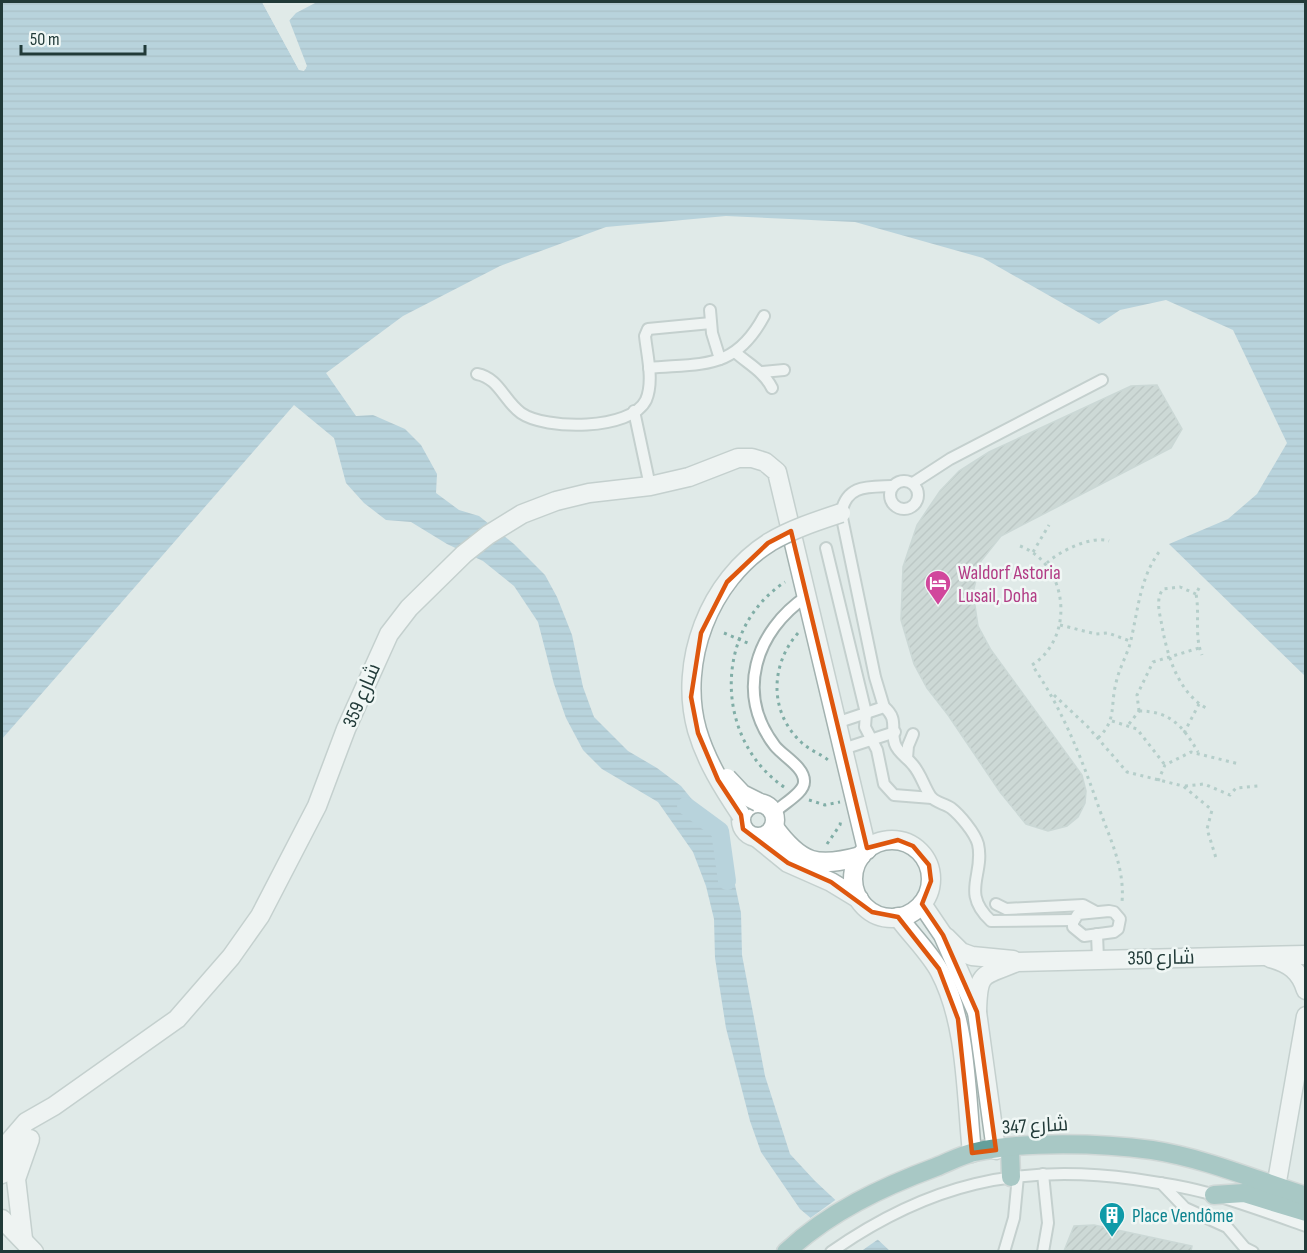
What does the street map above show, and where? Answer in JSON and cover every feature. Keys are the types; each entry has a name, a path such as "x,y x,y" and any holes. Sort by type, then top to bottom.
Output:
{"main road":[{"name":"شارع 347","path":"786,1251 825,1220 867,1196 972,1153 1003,1149 1044,1145 1104,1145 1155,1151 1305,1196"},
{"path":"1003,1149 1014,1177"},
{"path":"1214,1195 1244,1193 1305,1212"}],"street":[{"name":"شارع 359","path":"2,1150 54,1106 177,1019 231,957 260,916 317,806 346,729 389,634 409,608 441,576 488,535 522,514 556,501 589,493 651,486 745,458 765,462 777,472 781,483 800,601"},
{"path":"842,518 791,542 750,570 732,591 708,637 702,664 700,695 706,731 725,776 742,794 765,803 793,851 804,859 818,862 864,853"},
{"path":"842,518 788,532 768,543 743,563 714,603 701,633 692,663 693,715 707,758 718,780 741,815 743,829 788,863 831,882 859,899 872,912 889,918 907,915 922,904 930,889 931,873 920,851 898,840 881,842 864,853 856,864 853,882 859,899"},
{"path":"800,601 843,749 864,853"},
{"path":"741,815 748,805 758,802"},
{"path":"756,837 769,833 774,820"},
{"path":"922,904 943,935 977,1012"},
{"path":"898,917 939,969 949,990 957,1019 972,1153"},
{"path":"943,935 961,952 972,956 1007,958 1017,962"},
{"path":"1263,955 1283,961 1296,970 1305,990"},
{"name":"شارع 350","path":"1017,962 1305,955"},
{"path":"1003,1149 977,1012 978,987 989,971 1017,962"},
{"path":"1276,1187 1301,1066 1305,1016"},
{"name":"شارع 359","path":"2,1133 28,1130"},
{"name":"شارع 359","path":"2,1174 28,1130"},
{"name":"شارع 359","path":"28,1130 16,1179 29,1245"},
{"name":"شارع 359","path":"2,1219 29,1245"}],"lane":[{"path":"710,310 720,359"},
{"path":"649,368 700,364 736,353 765,316"},
{"path":"477,374 488,376 495,382 510,403 522,414 546,422 578,426 606,422 634,411 644,403 650,390 645,336 648,329 711,323"},
{"path":"736,353 750,366 762,372 772,388"},
{"path":"762,372 784,369"},
{"path":"913,483 950,459 1102,380"},
{"path":"634,411 651,486"},
{"path":"892,486 891,502 900,509 911,507 918,498 917,487 913,483 902,480 892,486 870,487 853,492 844,500 842,518 875,677 884,707 894,720 897,748 907,758 932,798"},
{"path":"826,548 866,713 864,727 877,750 884,784 888,791 902,796 932,798 952,809 977,841 979,850 974,891 978,906 991,921 1074,920"},
{"path":"774,820 803,788 805,780 802,773 769,737 758,712 754,686 760,649 776,622 800,601"},
{"path":"836,723 884,707"},
{"path":"843,749 895,732"},
{"path":"907,758 908,746 913,734"},
{"path":"996,904 1006,909 1083,905 1096,912"},
{"path":"1109,911 1118,915 1120,919 1118,929 1110,933 1079,935 1073,927 1078,914 1109,911"},
{"path":"1097,934 1098,959"},
{"path":"1043,1174 1048,1223 1043,1251"},
{"path":"831,1251 885,1217 933,1195 988,1179 1043,1174 1101,1175 1161,1183 1214,1195 1305,1226"},
{"path":"1004,1251 1014,1218 1014,1177"},
{"path":"1161,1183 1185,1208 1227,1227 1245,1248 1253,1251"}],"path":[{"path":"1033,552 1048,525"},
{"path":"1047,563 1065,549 1078,547 1097,539 1109,541"},
{"path":"1020,546 1033,552 1047,563 1055,578 1059,593 1060,625 1048,650 1032,665 1051,693 1084,761 1115,851 1123,889 1118,915"},
{"path":"1098,738 1112,721 1115,686 1131,641 1146,574 1159,552"},
{"path":"788,580 800,601 799,631 779,661 776,683 778,698 787,724 794,734 808,748 828,759 830,769"},
{"path":"1196,594 1180,587 1169,586 1160,593 1162,636 1168,657 1182,684 1199,704 1206,708"},
{"path":"1199,588 1196,594 1199,648 1202,655"},
{"path":"1060,625 1096,634 1108,633 1131,641"},
{"path":"724,633 760,649"},
{"path":"1129,724 1138,711 1137,695 1153,662 1199,648"},
{"path":"1051,693 1098,738 1127,772 1183,786 1204,784 1230,795 1236,788 1258,786"},
{"path":"1184,733 1199,704"},
{"path":"1138,711 1160,712 1177,723 1198,752"},
{"path":"1112,721 1129,724 1144,736 1165,765"},
{"path":"1158,781 1165,765 1182,755 1198,752 1239,764"},
{"path":"1183,786 1199,796 1212,810 1207,829 1216,858"},
{"path":"839,802 840,808"},
{"path":"818,862 840,825 841,814"}],"highlighted area":[{"path":"791,531 867,848 898,840 913,846 929,865 931,881 922,904 943,935 977,1012 996,1150 972,1153 958,1019 939,969 898,917 872,912 831,882 788,863 743,829 741,815 718,780 698,733 691,697 701,633 727,582 768,543"}],"water":[{"path":"2,2 262,2 299,70 306,69 288,22 296,13 317,2 1305,2 1305,676 1169,544 1228,519 1257,494 1287,443 1233,330 1166,300 1120,310 1099,324 983,258 855,222 726,216 606,227 500,266 403,316 326,373 356,416 373,415 405,429 421,445 437,474 436,493 459,510 479,516 514,544 545,575 557,597 572,635 583,687 594,717 628,751 681,786 699,808 734,880 741,913 742,955 765,1076 790,1154 815,1181 890,1251 850,1251 800,1209 761,1152 750,1121 726,1028 715,958 714,919 706,886 693,852 658,802 602,769 583,750 566,718 554,684 538,622 514,586 483,561 447,544 411,522 386,520 364,503 346,483 334,438 294,405 2,739"}],"pier":[{"path":"262,2 266,2 303,68 286,25 288,17 307,66 304,71 299,70"},
{"path":"838,1198 880,1238 860,1252 846,1252 809,1219"}],"building":[{"name":"Waldorf Astoria Lusail, Doha","path":"1157,385 1182,429 1171,448 1001,536 981,561 973,592 978,626 991,650 1082,775 1086,791 1085,803 1078,817 1067,826 1048,831 1026,824 1000,792 927,688 914,664 901,620 903,567 917,525 940,491 959,471 989,452 1131,386"},
{"name":"Place Vendôme","path":"1094,1225 1192,1246 1191,1251 1064,1251 1074,1226"}],"waterway":[{"path":"686,806 720,831 727,881"}],"place":[{"name":"Waldorf Astoria Lusail, Doha","path":"938,606"},
{"name":"Place Vendôme","path":"1112,1238"}]}
